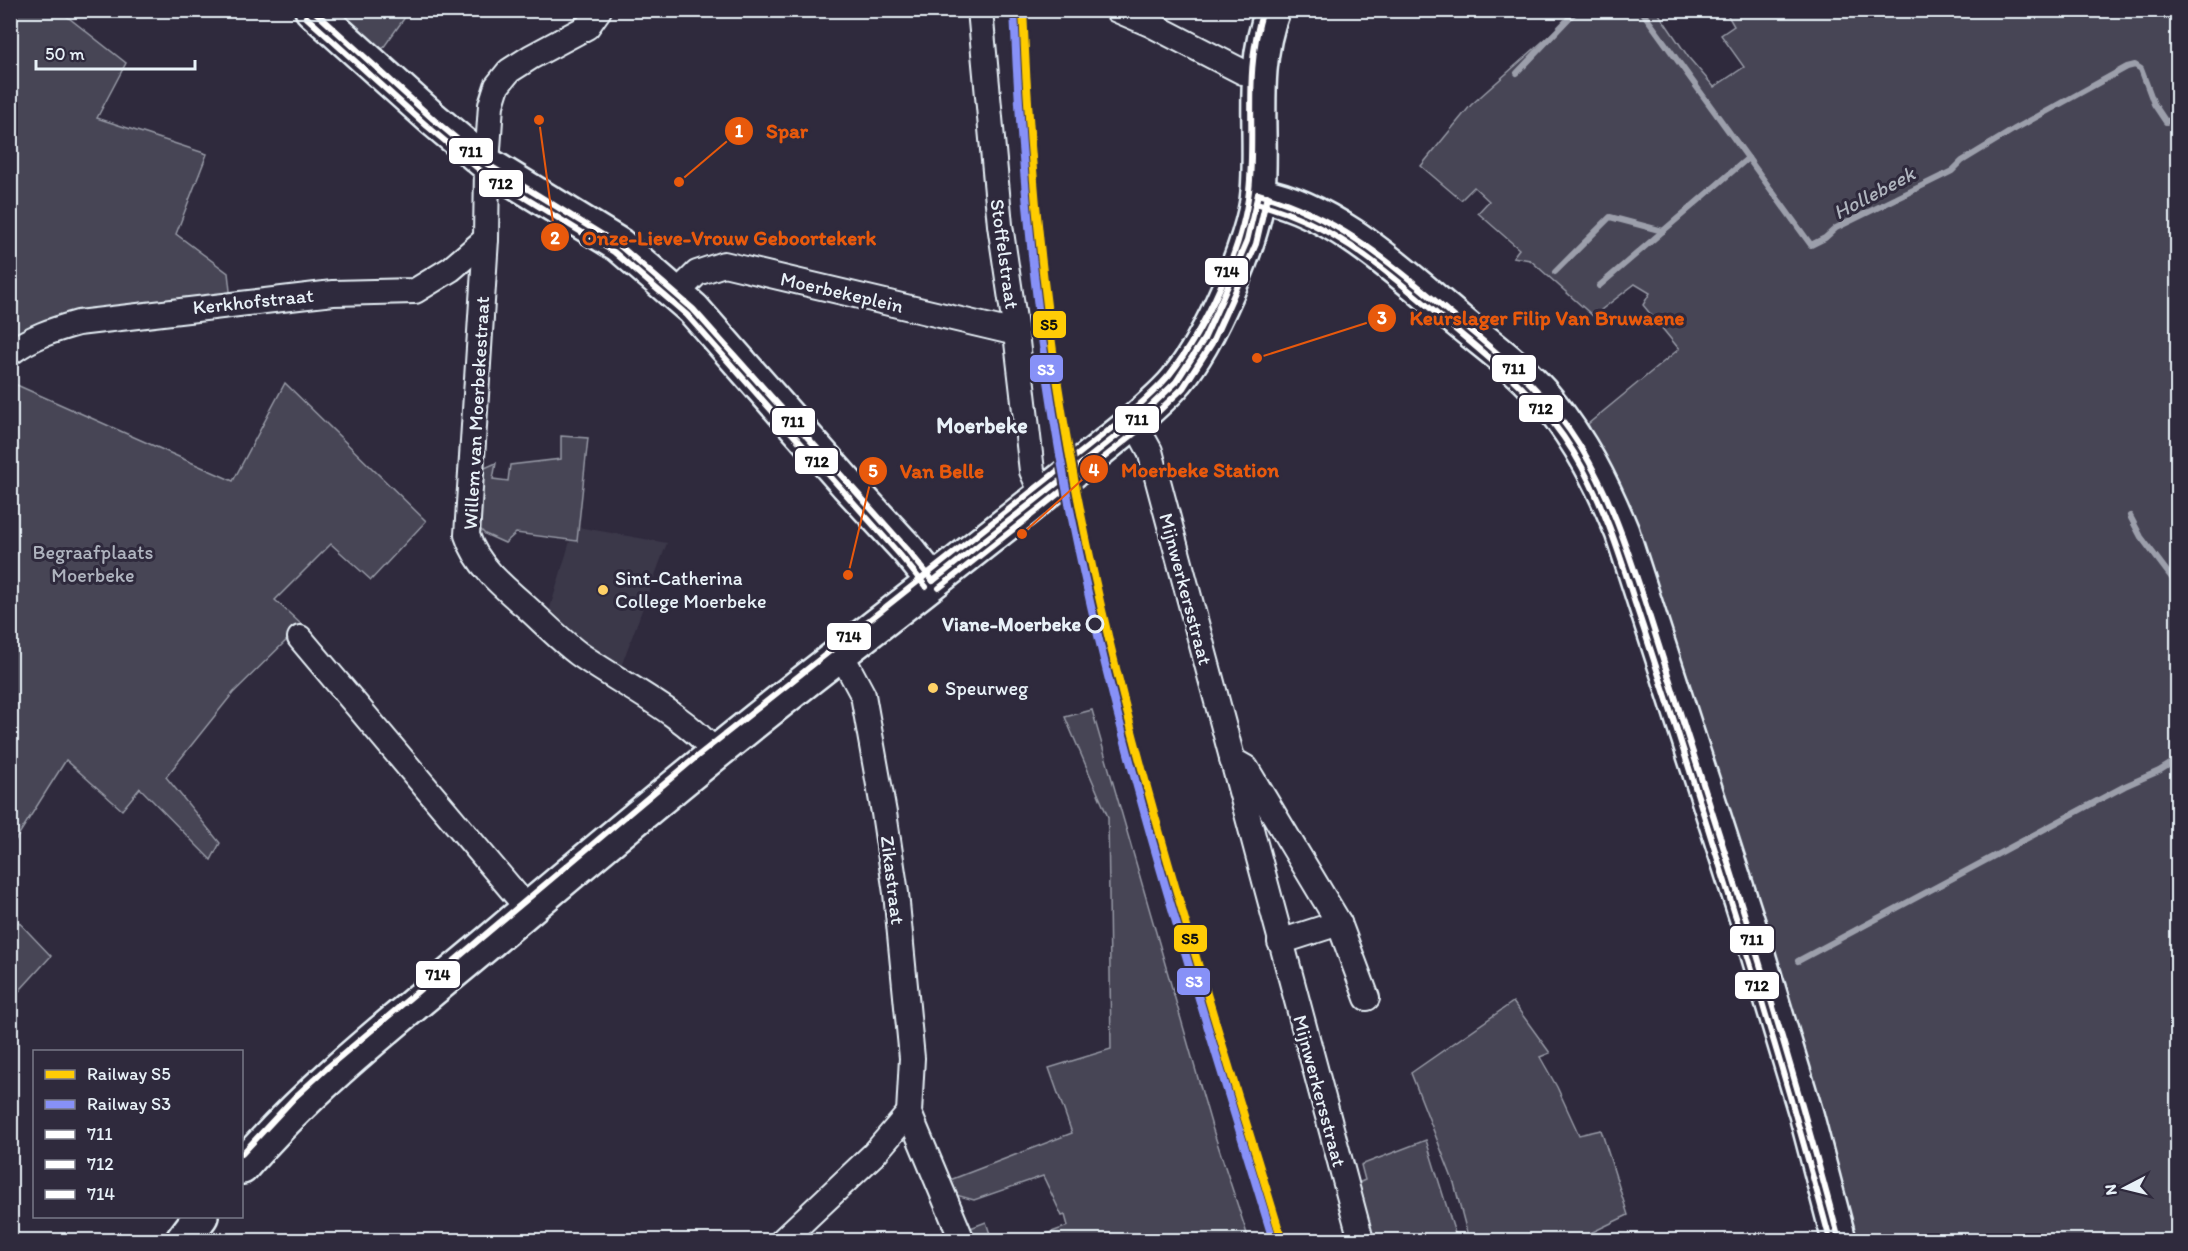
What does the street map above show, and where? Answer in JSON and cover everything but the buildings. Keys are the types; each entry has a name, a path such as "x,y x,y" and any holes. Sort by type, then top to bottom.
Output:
{"main road":[{"path":"312,10 433,119 487,164 619,245 676,293 693,309 884,523 933,581"},
{"path":"243,1166 260,1145 349,1061 528,909 716,753 1134,422 1176,382 1204,339 1247,241 1258,194 1260,73 1273,10"},
{"path":"1258,194 1276,197 1363,241 1510,363 1546,399 1578,441 1602,483 1622,532 1753,938 1806,1114 1839,1240"},
{"path":"183,1240 200,1218"}],"street":[{"name":"Willem van Moerbekestraat","path":"599,10 587,27 509,71 497,86 491,105 486,239 467,535 472,549 483,565 512,595 578,653 667,712 706,741 716,753"},
{"name":"Stoffelstraat","path":"980,10 1000,225 1016,333 1032,471 1042,494"},
{"path":"1117,10 1152,25 1243,72 1260,73"},
{"name":"Kerkhofstraat","path":"10,353 40,334 78,323 333,293 415,291 451,269 486,239"},
{"name":"Moerbekeplein","path":"676,293 697,273 724,264 1016,333"},
{"name":"Mijnwerkersstraat","path":"1134,422 1150,452 1361,1240"},
{"path":"300,638 528,909"},
{"name":"Zikastraat","path":"841,654 863,695 885,813 896,893 912,1058 909,1113 962,1240"},
{"path":"1232,760 1246,768 1339,923 1367,998"},
{"path":"1280,942 1339,923"},
{"path":"783,1240 874,1154 909,1113"}],"shaded area":[{"name":"Sint-Catherina College Moerbeke","path":"578,527 667,543 619,672 548,615 570,541 577,541"}],"green space":[{"path":"406,10 408,13 381,51 333,11"},
{"path":"10,11 60,11 126,63 97,118 207,154 176,234 228,273 231,300 11,343"},
{"path":"1577,11 1657,11 1689,58 1714,87 1744,67 1721,35 1734,26 1727,14 1732,11 2177,11 2177,1240 1851,1240 1622,495 1588,424 1679,349 1643,305 1650,293 1635,284 1593,316 1530,260 1513,257 1519,249 1478,213 1489,201 1474,187 1461,200 1421,166 1471,105"},
{"name":"Begraafplaats Moerbeke","path":"10,382 233,481 285,383 426,521 371,580 331,544 275,600 302,625 233,693 166,777 220,843 211,860 140,788 122,810 66,760 11,847"},
{"path":"561,436 588,438 577,541 516,533 505,543 485,534 476,525 478,471 496,463 493,479 508,481 510,465 561,459"},
{"path":"1092,710 1212,1127 1249,1240 1030,1240 1068,1226 1065,1215 1062,1216 1043,1176 974,1200 956,1195 950,1180 1072,1133 1049,1068 1111,1049 1108,817 1065,717"},
{"path":"11,914 51,956 10,1000"},
{"path":"1513,1002 1550,1053 1540,1057 1579,1135 1601,1130 1628,1215 1576,1240 1469,1240 1454,1183 1411,1073"},
{"path":"1426,1140 1457,1240 1367,1240 1352,1186 1365,1180 1361,1165"},
{"path":"986,1222 992,1240 972,1240 968,1229"}],"waterway":[{"name":"Hollebeek","path":"1517,73 1579,10"},
{"name":"Hollebeek","path":"1641,10 1811,245 1825,238 1836,228 1952,171 1962,161 2013,130 2127,67 2135,65 2141,69 2154,104 2166,122 2178,116"},
{"path":"1599,286 1748,158"},
{"path":"1555,272 1610,217 1663,231"},
{"path":"2130,516 2141,537 2178,586"},
{"path":"1798,961 2178,759"}],"rail line":[{"name":"S3","path":"1014,10 1026,200 1040,326 1071,514 1113,698 1163,880 1273,1240"},
{"name":"S5","path":"1023,10 1030,137 1042,263 1059,389 1081,514 1101,606 1147,788 1282,1240"}],"transit line":[{"name":"711","path":"313,10 433,119 487,164 619,245 693,309 933,581"},
{"name":"714","path":"243,1153 295,1097 328,1067 695,758 1128,415 1165,380 1183,356 1209,311 1231,262 1239,237 1249,191 1253,56 1263,10"},
{"name":"712","path":"306,17 427,126 481,171 614,252 687,315 926,587"},
{"name":"711","path":"1258,194 1315,216 1365,245 1388,262 1509,363 1567,426 1591,465 1617,522 1631,562 1725,851 1803,1109 1839,1240"},
{"name":"711","path":"933,581 1134,422 1176,382 1204,339 1223,297 1247,241 1258,194"},
{"name":"712","path":"939,588 1140,429 1183,388 1212,343 1256,244 1267,196"},
{"name":"712","path":"1256,203 1311,223 1382,268 1501,368 1532,398 1561,433 1584,471 1616,545 1676,727 1775,1046 1830,1240"}],"place":[{"name":"Onze-Lieve-Vrouw Geboortekerk","path":"539,120"},
{"name":"Spar","path":"679,182"},
{"name":"Keurslager Filip Van Bruwaene","path":"1257,358"},
{"name":"Moerbeke Station","path":"1022,534"},
{"name":"Van Belle","path":"848,575"},
{"name":"Sint-Catherina College Moerbeke","path":"603,590"},
{"name":"Viane-Moerbeke","path":"1095,624"},
{"name":"Speurweg","path":"933,688"}],"district":[{"name":"Moerbeke","path":"982,425"}]}
